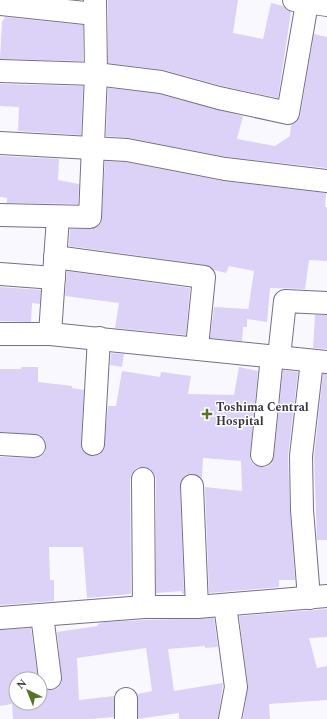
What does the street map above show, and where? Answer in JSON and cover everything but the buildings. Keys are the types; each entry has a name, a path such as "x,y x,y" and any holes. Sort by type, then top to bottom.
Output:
{"street":[{"path":"0,71 96,74 160,82 219,98 288,113 309,3"},
{"path":"0,4 95,7 96,74 90,217 0,215"},
{"path":"0,143 127,150 225,169 327,181"},
{"path":"50,334 58,217"},
{"path":"0,274 55,268 204,277 197,348"},
{"path":"262,455 275,357 285,301 327,303"},
{"path":"0,334 50,334 99,338 319,361 301,456 302,510 318,597 197,607 144,606 0,618"},
{"path":"94,444 99,338"},
{"path":"0,444 34,446"},
{"path":"143,479 144,606"},
{"path":"192,486 197,607"},
{"path":"225,605 236,687 230,719"},
{"path":"42,615 50,678"}],"place":[{"name":"Toshima Central Hospital","path":"207,414"}]}
